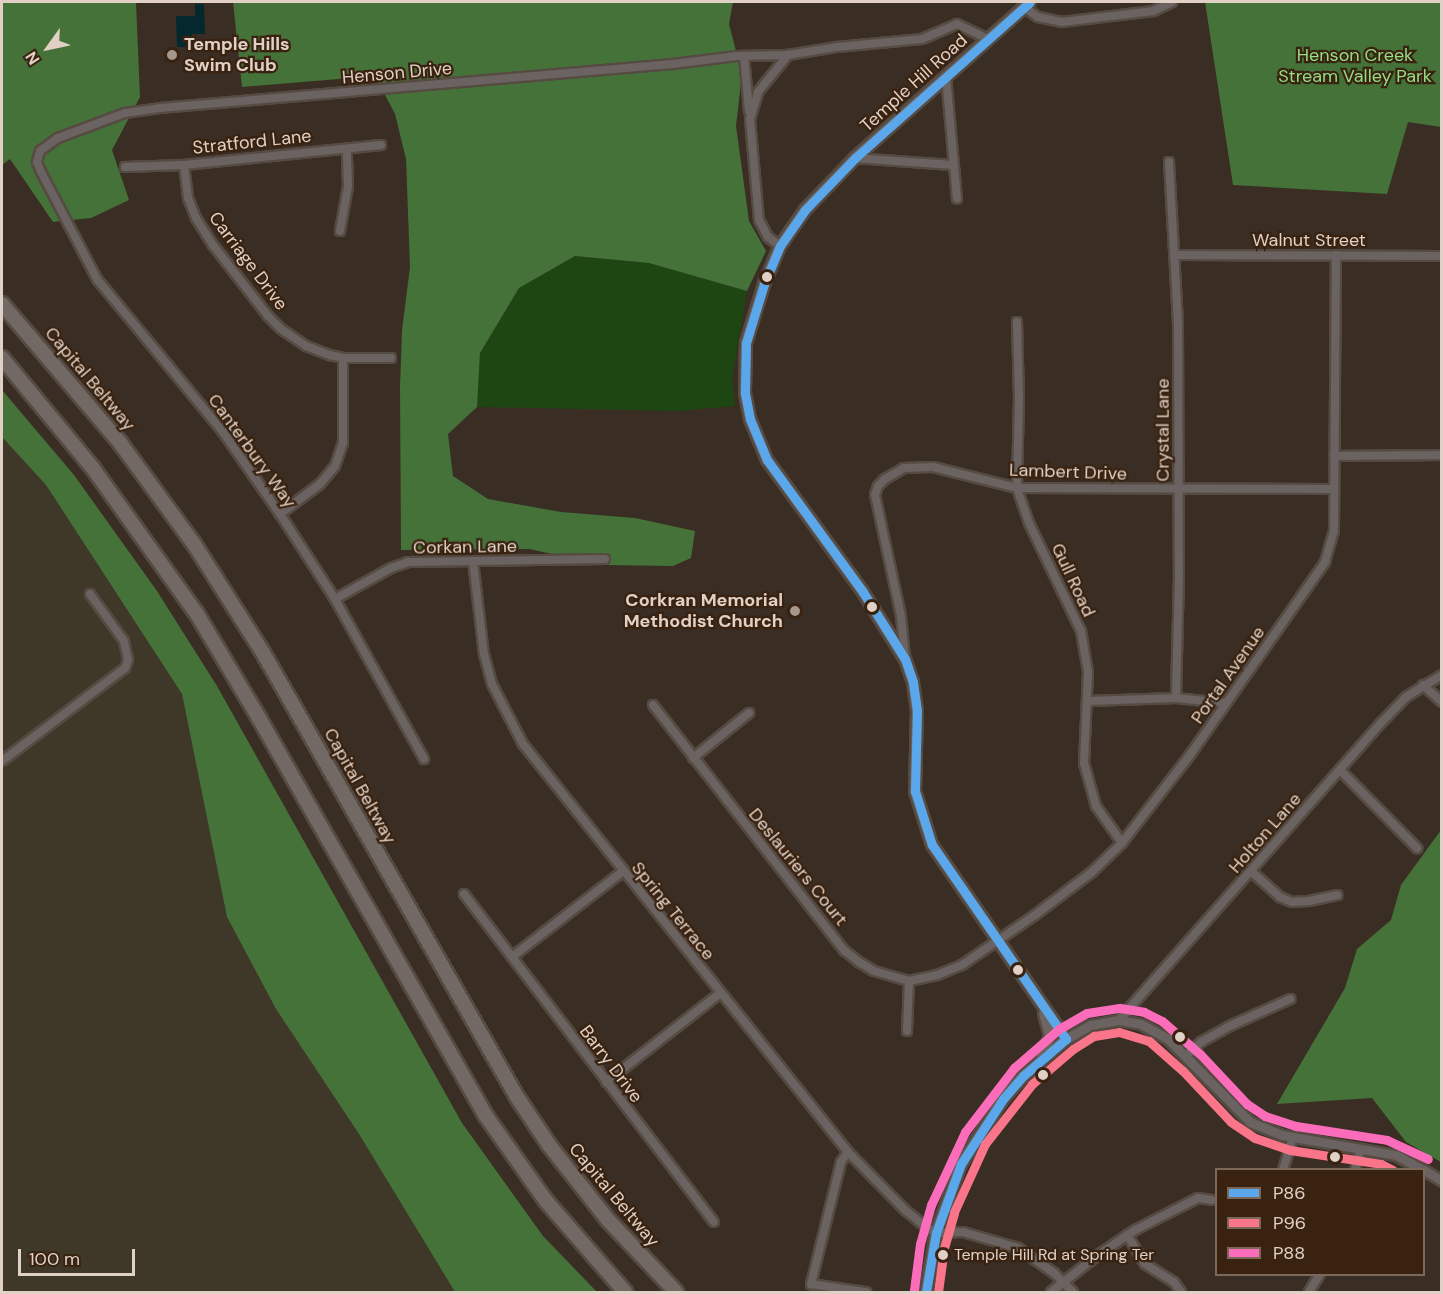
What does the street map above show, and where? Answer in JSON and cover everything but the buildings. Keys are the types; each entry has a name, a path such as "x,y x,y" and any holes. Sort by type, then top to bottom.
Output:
{"highway":[{"name":"Capital Beltway","path":"2,304 114,435 194,544 279,681 517,1097 549,1145 608,1220 676,1293"},
{"path":"2,358 92,467 183,595 248,699 486,1116 546,1201 625,1293"}],"main road":[{"name":"Temple Hill Road","path":"1027,4 855,158 805,210 780,246 764,284 746,343 745,393 750,419 767,460 863,591 905,659 913,682 917,711 915,791 924,824 942,861 1066,1038"},
{"path":"1036,997 1047,1019 1050,1036 1040,1060"},
{"path":"926,1293 936,1233 951,1185 975,1138 1003,1099 1040,1060 1066,1038"}],"street":[{"path":"1027,4 1038,17 1062,22 1153,11 1172,2"},
{"name":"Henson Drive","path":"41,172 38,157 44,146 58,138 124,113 263,98 744,56 788,55 837,47 922,39 957,24 988,39"},
{"path":"750,119 758,92 788,55"},
{"path":"744,56 759,220 768,237 780,246"},
{"path":"946,76 952,165 957,199"},
{"name":"Stratford Lane","path":"125,167 184,165 381,145"},
{"path":"340,231 348,186 347,149"},
{"path":"855,158 952,165"},
{"name":"Crystal Lane","path":"1169,162 1176,255 1179,575 1176,698"},
{"name":"Carriage Drive","path":"184,165 188,198 196,218 213,246 267,316 292,339 306,346 343,358 391,358"},
{"name":"Canterbury Way","path":"41,172 97,279 223,432 280,514 334,599 424,759"},
{"name":"Walnut Street","path":"1176,255 1442,256"},
{"name":"Portal Avenue","path":"909,981 950,971 999,940 1092,872 1122,843 1184,764 1325,562 1334,531 1336,255"},
{"name":"Gull Road","path":"1017,322 1019,397 1017,488 1029,523 1081,631 1088,672 1088,701 1083,745 1086,772 1096,806 1122,843"},
{"path":"280,514 320,484 335,466 343,443 343,358"},
{"path":"1334,456 1442,455"},
{"name":"Lambert Drive","path":"905,659 901,616 876,510 875,495 878,486 893,473 916,466 950,470 1017,488 1334,489"},
{"name":"Corkan Lane","path":"334,599 391,568 408,562 605,560"},
{"name":"Spring Terrace","path":"472,561 484,654 492,684 507,717 523,744 719,994 848,1152 905,1210 936,1233"},
{"path":"2,761 125,668 128,660 123,640 90,594"},
{"name":"Holton Lane","path":"1119,1020 1406,697 1442,675"},
{"path":"1423,685 1442,702"},
{"path":"1088,701 1176,698 1224,704"},
{"name":"Deslauriers Court","path":"653,705 844,950 874,971 909,981"},
{"path":"693,758 749,713"},
{"path":"1340,770 1417,848"},
{"path":"1251,871 1280,897 1292,902 1337,895"},
{"path":"512,957 622,872"},
{"name":"Barry Drive","path":"464,894 714,1222"},
{"path":"907,1031 909,981"},
{"path":"606,1082 719,994"},
{"path":"1186,1056 1202,1042 1225,1029 1290,999"},
{"path":"1066,1038 1090,1025 1119,1020 1141,1024 1156,1031 1186,1056 1250,1122 1293,1138 1396,1155 1419,1168"},
{"path":"1283,1168 1293,1138"},
{"path":"1356,1168 1361,1149"},
{"path":"848,1152 841,1162 811,1284 866,1293"},
{"path":"1425,1171 1442,1181"},
{"path":"1051,1293 1127,1235 1183,1204 1198,1198 1212,1200"},
{"path":"936,1233 963,1232 1005,1243 1035,1258 1073,1293"},
{"path":"1127,1235 1145,1264 1174,1282 1180,1293"},
{"path":"1309,1293 1319,1276"}],"shaded area":[{"path":"2,437 46,485 182,694 227,917 276,1009 359,1134 455,1292 2,1292"}],"green space":[{"path":"2,2 136,2 140,97 112,150 129,200 91,218 53,222 10,159 2,165"},
{"path":"233,2 733,2 729,24 742,74 736,126 749,221 766,251 747,291 649,263 575,256 519,288 480,353 477,407 448,434 453,476 488,499 561,512 635,518 695,531 691,558 673,566 605,565 529,549 401,550 400,387 402,330 410,267 406,159 395,114 375,76 242,87"},
{"name":"Henson Creek Stream Valley Park","path":"1205,2 1441,2 1441,127 1408,122 1387,194 1233,185"},
{"path":"575,256 649,263 747,291 732,378 735,406 679,411 477,407 480,353 519,288"},
{"path":"2,390 74,475 157,591 217,686 462,1123 543,1236 597,1292 455,1292 359,1134 276,1009 227,917 182,694 46,485 2,437"},
{"path":"1441,830 1441,1162 1406,1142 1372,1098 1277,1104 1345,988 1357,949 1391,920 1401,885"}],"water":[{"path":"195,4 204,4 205,34 192,34 192,47 177,47 176,16 195,16"}],"transit line":[{"name":"P86","path":"926,1292 936,1233 961,1164 1003,1099 1023,1076 1066,1039 932,845 915,791 917,711 913,682 905,659 863,592 767,460 750,419 745,393 746,343 764,284 780,246 805,210 855,158 1030,2"},
{"name":"P88","path":"914,1290 920,1244 931,1205 965,1132 1014,1068 1059,1029 1087,1013 1120,1008 1144,1012 1162,1021 1200,1054 1247,1104 1265,1116 1296,1126 1387,1140 1428,1159"},
{"name":"P96","path":"938,1292 944,1248 954,1212 985,1144 1032,1084 1073,1049 1094,1036 1119,1032 1149,1041 1183,1071 1231,1122 1255,1138 1290,1150 1381,1164 1389,1168"}],"place":[{"name":"Temple Hills Swim Club","path":"172,55"},
{"name":"Corkran Memorial Methodist Church","path":"795,611"},
{"name":"Temple Hill Rd at Spring Ter","path":"943,1255"}]}
